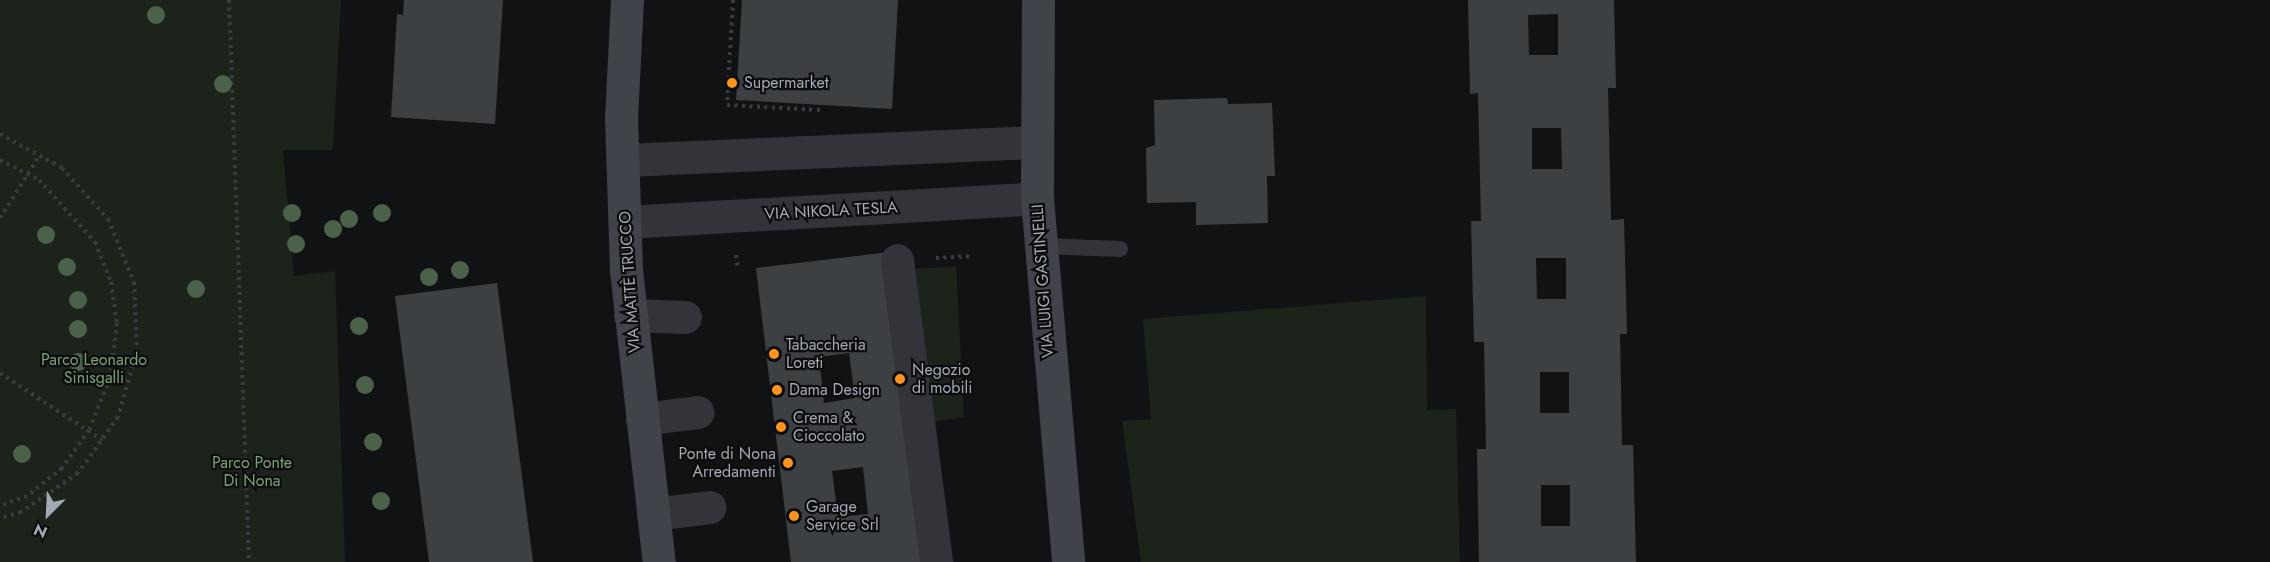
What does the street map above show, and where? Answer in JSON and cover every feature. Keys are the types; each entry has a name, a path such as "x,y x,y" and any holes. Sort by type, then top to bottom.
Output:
{"street":[{"name":"VIA MATTÈ TRUCCO","path":"627,0 624,160 630,315 659,562"},
{"name":"VIA LUIGI GASTINELLI","path":"1038,0 1034,142 1068,562"},
{"path":"624,160 1034,142"},
{"name":"VIA NIKOLA TESLA","path":"626,222 1037,198"},
{"path":"897,260 936,562"},
{"path":"630,315 685,317"},
{"path":"642,419 698,412"},
{"path":"653,514 710,507"}],"lane":[{"path":"1041,246 1120,249"}],"path":[{"path":"229,0 249,562"},
{"path":"733,0 727,105 834,110"},
{"path":"0,134 62,168 108,219 134,282 137,351 118,417 78,473 21,512 0,518"},
{"path":"0,218 40,155"},
{"path":"0,160 29,172 77,216 95,242 111,282 117,323 110,378 89,430 62,468 27,496 0,506"},
{"path":"736,254 738,269"},
{"path":"0,373 102,440"}],"green space":[{"path":"0,0 341,0 333,150 283,150 294,276 335,271 345,562 0,562"},
{"path":"956,266 964,417 933,422 915,269"},
{"path":"1426,296 1427,410 1456,409 1460,562 1141,562 1122,421 1151,419 1143,319"}],"building":[{"path":"404,0 503,0 495,124 391,117 397,14 403,15"},
{"path":"742,0 898,0 892,109 736,100"},
{"path":"1468,0 1614,0 1616,88 1608,88 1611,220 1624,219 1627,334 1620,334 1622,445 1633,445 1636,562 1479,562 1477,449 1486,449 1484,342 1474,342 1471,221 1481,221 1478,93 1470,94","holes":["1558,14 1558,55 1529,55 1528,15","1532,128 1561,128 1562,169 1532,169","1536,258 1566,258 1566,299 1537,299","1540,372 1569,372 1569,413 1540,413","1541,485 1570,485 1570,526 1541,526"]},
{"path":"1227,98 1228,104 1272,103 1275,176 1267,176 1268,223 1196,225 1196,202 1147,203 1146,148 1155,145 1154,100"},
{"path":"890,252 926,562 791,562 756,268","holes":["849,353 855,398 824,403 819,357","863,467 868,514 838,517 832,471"]},
{"path":"497,283 533,562 429,562 395,296"}],"place":[{"name":"Supermarket","path":"732,83"},
{"name":"Tabaccheria Loreti","path":"774,354"},
{"name":"Negozio di mobili","path":"900,379"},
{"name":"Dama Design","path":"777,390"},
{"name":"Crema & Cioccolato","path":"781,427"},
{"name":"Ponte di Nona Arredamenti","path":"788,463"},
{"name":"Garage Service Srl","path":"794,516"}],"park label":[{"name":"Parco Leonardo Sinisgalli","path":"94,369"},
{"name":"Parco Ponte Di Nona","path":"252,472"}]}
